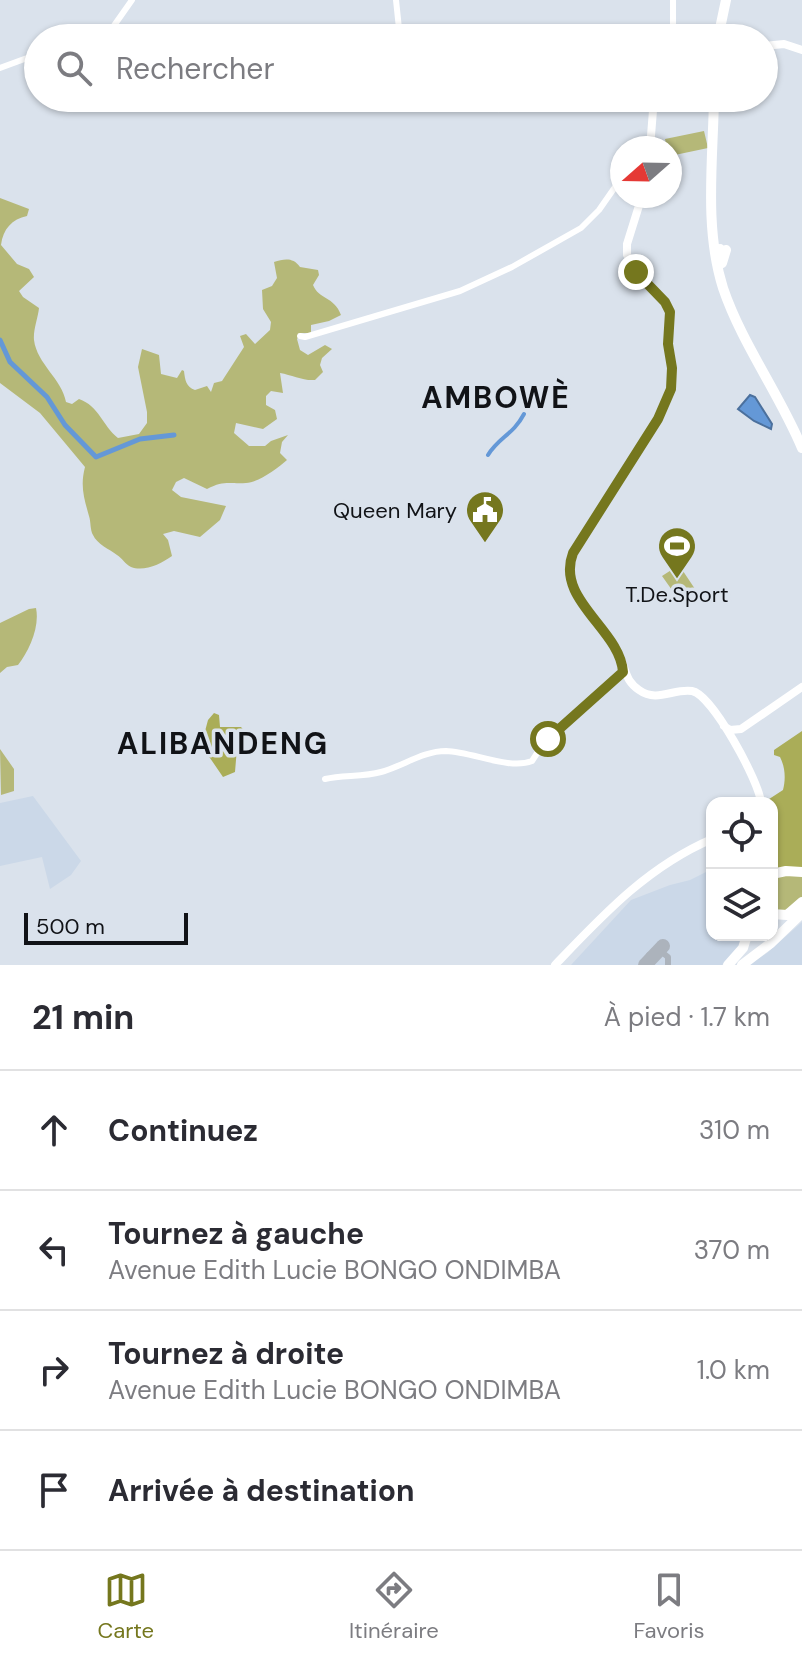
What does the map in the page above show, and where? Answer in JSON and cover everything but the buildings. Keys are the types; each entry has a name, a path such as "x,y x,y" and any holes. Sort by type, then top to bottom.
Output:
{"highway":[{"path":"715,24 725,0"},
{"path":"720,24 725,0"},
{"path":"716,112 713,234 724,289 741,331 802,448"},
{"path":"715,151 720,249 722,252 726,250 722,263 739,317 802,437"},
{"path":"778,873 802,874"},
{"path":"778,874 802,874"},
{"path":"778,914 787,915 802,904"},
{"path":"778,932 802,904"},
{"path":"778,934 802,915"},
{"path":"735,965 747,941"},
{"path":"735,965 769,941"}],"main road":[{"path":"778,44 802,50"},
{"path":"651,136 653,112"},
{"path":"639,208 627,250 636,272 665,302 670,312 668,344 671,389 658,419 573,553 569,568 575,591 619,656 623,672 639,690 650,695 687,691 698,693 733,734 756,782 760,797"},
{"path":"733,734 802,687"},
{"path":"557,965 637,887 706,843"}],"street":[{"path":"115,24 132,0"},
{"path":"396,0 399,24"},
{"path":"673,0 673,24"},
{"path":"0,68 24,59"},
{"path":"300,336 398,311 468,288 581,228 610,194"},
{"path":"325,779 378,773 438,751 488,757 514,764 527,763 552,735 623,672"}],"shaded area":[{"path":"33,796 81,861 71,875 50,889 42,857 0,866 0,803"},
{"path":"706,872 706,941 743,941 722,965 571,965 631,900"},
{"path":"802,922 802,965 748,965 767,953"}],"green space":[{"path":"704,131 708,148 682,153 680,136"},
{"path":"0,198 29,209 27,216 9,226 1,245 17,264 29,269 34,277 19,291 39,308 34,336 36,349 60,386 66,402 72,404 79,399 86,402 118,438 139,434 147,423 138,367 142,349 159,355 161,374 177,378 182,370 190,387 195,390 207,386 211,392 214,383 222,381 244,347 240,336 246,334 255,344 270,330 271,322 263,309 262,290 272,286 277,278 274,262 288,260 300,267 318,270 319,275 313,285 335,304 341,315 311,325 311,333 301,333 297,339 300,350 308,355 325,345 332,349 322,358 320,365 323,372 315,380 280,373 283,393 271,391 266,396 266,405 275,410 277,419 263,429 236,423 234,433 249,446 265,446 288,435 282,442 280,453 287,460 268,474 246,483 222,483 207,489 184,478 176,482 172,490 181,497 226,506 220,520 200,537 174,531 163,534 172,556 158,564 141,569 131,567 97,541 91,531 83,492 85,467 40,413 0,383"},
{"path":"679,565 695,589 679,600 662,576"},
{"path":"36,608 35,631 26,653 18,665 7,667 0,673 0,623"},
{"path":"214,713 219,715 220,727 241,727 247,734 247,739 237,748 235,772 223,777 210,758 200,750 208,720"},
{"path":"802,731 802,868 778,869 778,797 772,797 783,790 785,777 782,761 774,755 774,750"},
{"path":"0,749 14,769 14,791 1,795"},
{"path":"778,876 802,876 802,899 791,911 778,912"}],"water":[{"path":"750,395 755,397 772,424 771,429 738,409"}],"waterway":[{"path":"0,340 10,362 47,397 65,425 96,457 140,439 174,435"},
{"path":"488,455 524,414"}],"taxiway":[{"path":"647,962 649,955 659,950 668,957 668,965"}],"runway":[{"path":"645,965 663,946"}],"place":[{"name":"Queen Mary","path":"485,544"},
{"name":"T.De.Sport","path":"677,580"}],"district":[{"name":"AMBOWÈ","path":"496,397"},
{"name":"ALIBANDENG","path":"223,743"}],"route":[{"path":"548,739 623,672 619,656 575,591 569,568 573,553 658,419 671,389 673,375 668,344 670,312 665,302 636,272"}]}
